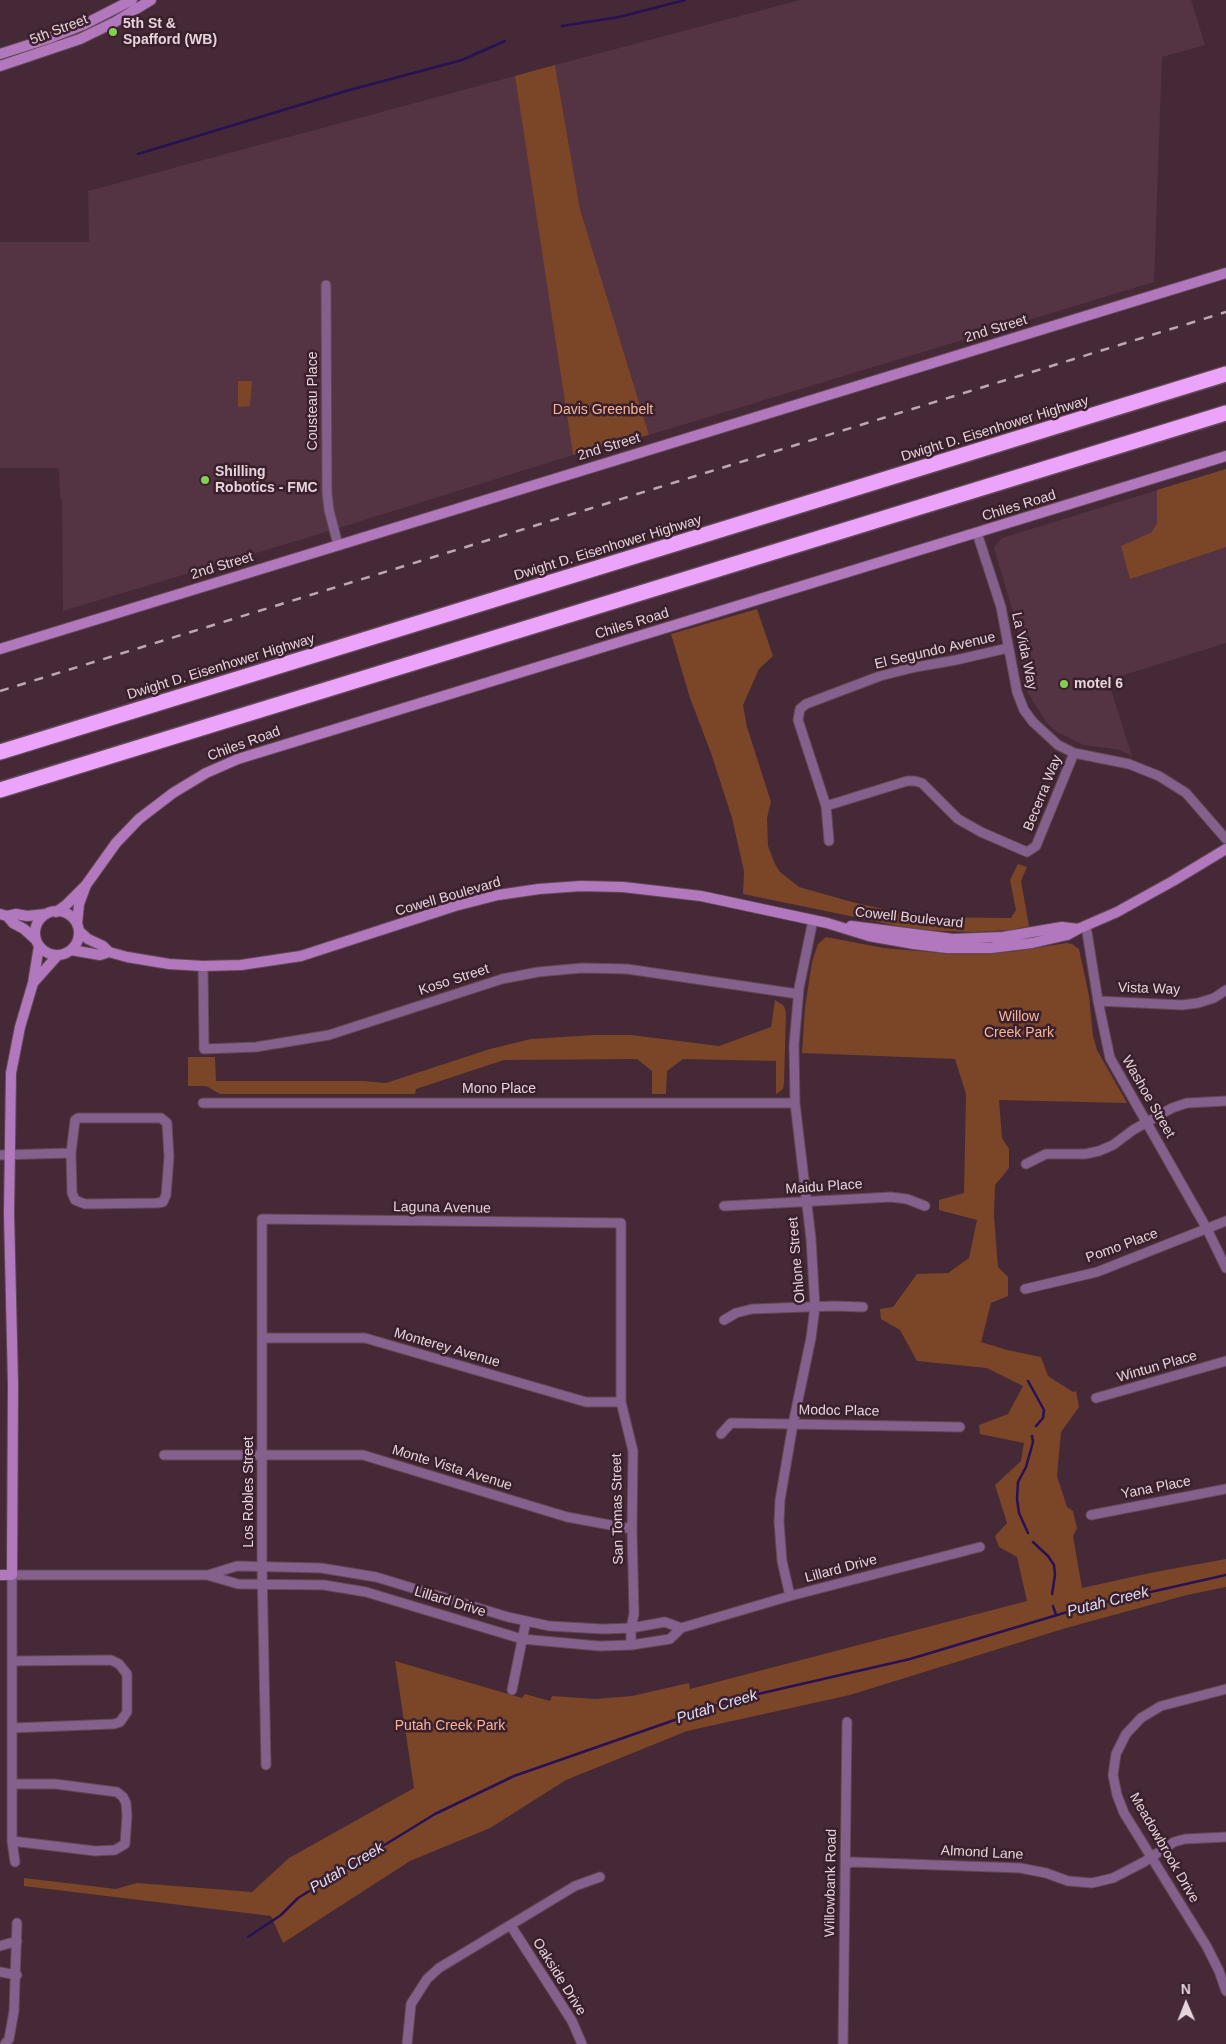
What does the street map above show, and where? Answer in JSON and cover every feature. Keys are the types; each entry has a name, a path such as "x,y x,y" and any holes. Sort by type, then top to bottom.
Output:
{"highway":[{"name":"Dwight D. Eisenhower Highway","path":"0,752 1226,374"},
{"path":"0,790 1226,413"}],"street":[{"name":"5th Street","path":"0,54 48,39 85,24 132,0"},
{"name":"5th Street","path":"0,66 80,39 115,22 151,0"},
{"name":"2nd Street","path":"0,649 1226,273"},
{"name":"Cousteau Place","path":"326,285 326,493 328,510 338,545"},
{"name":"Chiles Road","path":"86,884 116,843 139,820 173,793 206,773 238,758 1226,456"},
{"name":"La Vida Way","path":"977,533 1001,607 1017,692 1024,710 1044,734 1058,746 1074,753 1129,764 1159,776 1186,793 1226,839"},
{"name":"El Segundo Avenue","path":"829,841 826,806 798,720 800,708 880,676 1008,648"},
{"name":"Becerra Way","path":"826,806 907,781 915,781 922,783 958,819 981,832 1027,852 1036,846 1074,753"},
{"name":"Cowell Boulevard","path":"71,950 100,955 109,952 169,964 203,966 241,965 301,956 455,906 498,895 539,889 581,886 623,887 701,896 827,923 953,938 1003,937 1062,927 1082,927 1117,912 1173,882 1226,849"},
{"path":"16,1862 12,1840 13,1384 9,1214 5,1155 11,1073 20,1027 33,983 37,943 36,925 51,913 66,905 86,884"},
{"path":"33,983 58,955 71,950 78,938 78,912 86,884"},
{"path":"3,915 67,914 78,928"},
{"path":"3,915 30,933 44,951 58,955"},
{"name":"Ohlone Street","path":"790,1596 782,1562 779,1522 781,1493 808,1357 815,1307 811,1239 795,1103 794,1045 798,994 813,920"},
{"name":"Washoe Street","path":"1082,927 1110,1058 1207,1229 1226,1268"},
{"name":"Cowell Boulevard","path":"78,928 88,939 103,946 109,952"},
{"name":"Koso Street","path":"203,966 204,1048 256,1046 328,1035 502,979 538,972 582,968 627,969 798,994"},
{"name":"Vista Way","path":"1098,1001 1182,1005 1206,1001 1226,990"},
{"path":"1026,1164 1046,1154 1085,1154 1099,1151 1114,1145 1133,1130 1172,1108 1187,1103 1226,1101"},
{"name":"Mono Place","path":"203,1103 795,1103"},
{"path":"148,1116 161,1118 168,1123 166,1195 163,1202 85,1204 75,1200 72,1193 72,1153 75,1120 78,1118 148,1116"},
{"path":"5,1155 72,1153"},
{"name":"Maidu Place","path":"724,1206 891,1197 907,1199 925,1206"},
{"name":"Laguna Avenue","path":"262,1220 621,1223"},
{"name":"Los Robles Street","path":"262,1220 262,1566 266,1765"},
{"name":"Pomo Place","path":"1025,1289 1097,1272 1226,1221"},
{"name":"San Tomas Street","path":"621,1223 621,1402 633,1451 634,1614 631,1628 631,1645"},
{"path":"724,1320 736,1313 752,1309 863,1307"},
{"name":"Monterey Avenue","path":"263,1338 365,1338 586,1402 621,1402"},
{"name":"Wintun Place","path":"1096,1398 1226,1361"},
{"name":"Modoc Place","path":"721,1434 731,1423 960,1427"},
{"name":"Monte Vista Avenue","path":"164,1455 363,1455 566,1517 632,1529"},
{"name":"Yana Place","path":"1091,1515 1226,1489"},
{"name":"Lillard Drive","path":"207,1575 238,1584 324,1585 366,1592 522,1638 574,1645 631,1645 670,1639 681,1628 790,1596 980,1547"},
{"name":"Lillard Drive","path":"0,1575 207,1575 238,1566 342,1570 526,1621 575,1628 631,1628 665,1622 681,1628"},
{"path":"401,1602 405,1586"},
{"path":"512,1690 526,1621"},
{"path":"574,1645 575,1628"},
{"path":"12,1661 111,1660 119,1664 127,1674 127,1712 120,1722 114,1724 12,1728"},
{"name":"Meadowbrook Drive","path":"1226,1689 1161,1706 1141,1718 1126,1734 1116,1754 1113,1774 1117,1795 1124,1812 1207,1947 1219,1970 1226,1991"},
{"name":"Willowbank Road","path":"842,2044 847,1722"},
{"path":"12,1784 55,1784 117,1792 126,1803 127,1816 126,1844 115,1850 95,1851 12,1840"},
{"name":"Almond Lane","path":"845,1865 852,1862 1020,1868 1046,1873 1068,1881 1092,1882 1113,1878 1174,1842 1185,1839 1226,1837"},
{"path":"407,2044 411,2004 427,1979 440,1968 575,1886 600,1877"},
{"path":"6,2044 9,2039 14,2011 17,1975 17,1923"},
{"name":"Oakside Drive","path":"511,1926 572,2021 582,2044"},
{"path":"0,1946 17,1941"},
{"path":"0,1972 17,1975"}],"shaded area":[{"path":"800,0 1191,0 1205,45 1162,57 1154,282 649,435 580,209 555,65"},
{"path":"515,76 573,455 63,611 62,499 60,499 59,468 0,468 0,242 89,242 88,191"},
{"path":"1226,469 1226,643 1108,680 1132,756 1120,750 1084,745 1057,732 1046,722 1028,693 1016,623 994,548 997,543 1002,538"}],"green space":[{"name":"Davis Greenbelt","path":"555,65 580,209 649,435 573,455 515,76"},
{"path":"238,381 252,381 250,406 238,407"},
{"path":"1226,469 1226,547 1130,579 1121,546 1152,532 1157,523 1157,490"},
{"path":"757,609 773,656 759,669 743,705 747,727 771,802 767,818 768,846 780,872 799,887 852,902 919,917 1011,918 1016,910 1010,880 1018,864 1027,867 1021,881 1029,926 1012,930 973,932 918,930 743,894 744,871 732,818 711,753 690,698 671,634"},
{"path":"826,937 884,948 952,954 1010,952 1067,943 1079,949 1089,996 1093,1036 1097,1050 1127,1103 999,1100 1002,1138 1009,1149 1009,1168 995,1185 994,1216 998,1267 1008,1277 1008,1296 991,1303 981,1342 1041,1357 1048,1376 1073,1392 1076,1391 1079,1407 1061,1432 1057,1476 1067,1507 1073,1511 1077,1528 1073,1536 1082,1588 1226,1559 1226,1587 1187,1595 1066,1628 850,1695 687,1731 566,1780 490,1828 410,1861 283,1943 271,1916 24,1886 24,1878 116,1889 137,1883 252,1892 289,1858 414,1788 395,1661 522,1698 525,1694 550,1701 552,1696 595,1699 632,1696 689,1683 690,1689 1027,1601 1017,1557 999,1547 995,1536 1007,1523 995,1485 1021,1461 1024,1443 980,1434 979,1425 1008,1414 1023,1386 987,1368 917,1361 900,1330 881,1319 880,1309 893,1307 917,1274 948,1273 969,1258 977,1220 939,1210 939,1200 964,1193 966,1094 955,1059 802,1053 805,1007 812,962 818,944"},
{"path":"775,1000 784,1006 786,1013 784,1083 783,1089 776,1094 776,1061 683,1059 667,1071 666,1094 652,1094 652,1071 637,1059 504,1060 416,1089 415,1094 220,1094 206,1086 188,1086 188,1057 215,1057 216,1081 364,1081 386,1083 490,1049 531,1039 631,1035 719,1046 771,1027"}],"waterway":[{"path":"562,26 619,17 685,0"},
{"path":"138,154 346,91 462,60 505,41"},
{"path":"1028,1381 1044,1410 1043,1418 1036,1426"},
{"path":"1028,1533 1019,1513 1017,1499 1018,1482 1026,1467 1033,1442 1032,1436"},
{"path":"1033,1542 1048,1556 1054,1565 1055,1575 1052,1594"},
{"name":"Putah Creek","path":"248,1937 281,1915 298,1898 435,1814 514,1776 732,1700 910,1659 1084,1607 1226,1575"},
{"path":"1053,1606 1056,1615"}],"railway":[{"path":"0,691 1226,312"}],"place":[{"name":"5th St & Spafford (WB)","path":"113,32"},
{"name":"Shilling Robotics - FMC","path":"205,480"},
{"name":"motel 6","path":"1064,684"}],"park label":[{"name":"Willow Creek Park","path":"1019,1026"},
{"name":"Putah Creek Park","path":"450,1726"}]}
